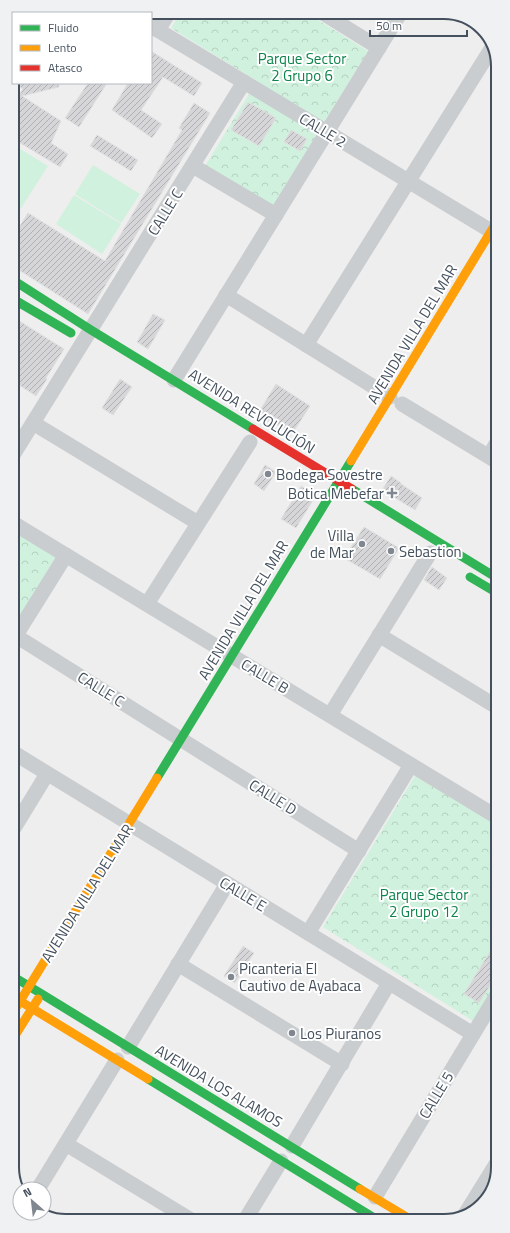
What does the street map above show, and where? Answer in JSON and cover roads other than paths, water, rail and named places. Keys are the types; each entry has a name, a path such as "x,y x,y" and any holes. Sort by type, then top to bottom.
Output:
{"street":[{"path":"154,28 162,19"},
{"path":"332,19 379,48"},
{"path":"174,380 397,19"},
{"name":"CALLE 2","path":"154,28 408,181 491,228"},
{"path":"306,345 489,53"},
{"name":"CALLE C","path":"89,339 244,82"},
{"path":"193,166 276,215"},
{"name":"AVENIDA VILLA DEL MAR","path":"19,998 30,986 138,830 240,661 331,492 399,402 491,235"},
{"name":"AVENIDA REVOLUCIÓN","path":"19,285 89,339"},
{"path":"226,295 399,402 491,452"},
{"name":"AVENIDA REVOLUCIÓN","path":"19,302 89,339 174,380 491,575"},
{"path":"19,445 89,339"},
{"path":"33,423 198,523"},
{"path":"146,604 250,442"},
{"name":"CALLE B","path":"19,527 412,765 491,811"},
{"path":"330,715 430,553"},
{"path":"19,631 66,555"},
{"path":"463,573 491,589"},
{"path":"379,635 491,703"},
{"name":"CALLE C","path":"19,640 189,744"},
{"name":"CALLE D","path":"189,744 358,851"},
{"name":"CALLE E","path":"19,756 473,1034"},
{"path":"308,933 412,765"},
{"path":"19,820 47,774"},
{"path":"128,1047 227,884"},
{"path":"178,964 342,1064"},
{"name":"AVENIDA LOS ALAMOS","path":"19,980 30,986 43,990 128,1047 403,1214"},
{"path":"292,1146 389,983"},
{"path":"19,1029 43,990"},
{"name":"AVENIDA LOS ALAMOS","path":"19,1000 368,1214"},
{"name":"CALLE 5","path":"375,1197 491,1004"},
{"path":"43,1181 118,1060"},
{"path":"66,1144 181,1214"},
{"path":"249,1214 281,1161"},
{"path":"470,1206 490,1173"}],"place":[{"name":"Bodega Sovestre","path":"268,474"},
{"name":"Botica Mebefar","path":"392,493"},
{"name":"Villa de Mar","path":"362,544"},
{"name":"Sebastion","path":"391,551"},
{"name":"Picanteria El Cautivo de Ayabaca","path":"231,977"},
{"name":"Los Piuranos","path":"292,1033"}],"park label":[{"name":"Parque Sector 2 Grupo 6","path":"302,66"},
{"name":"Parque Sector 2 Grupo 12","path":"424,902"}]}
